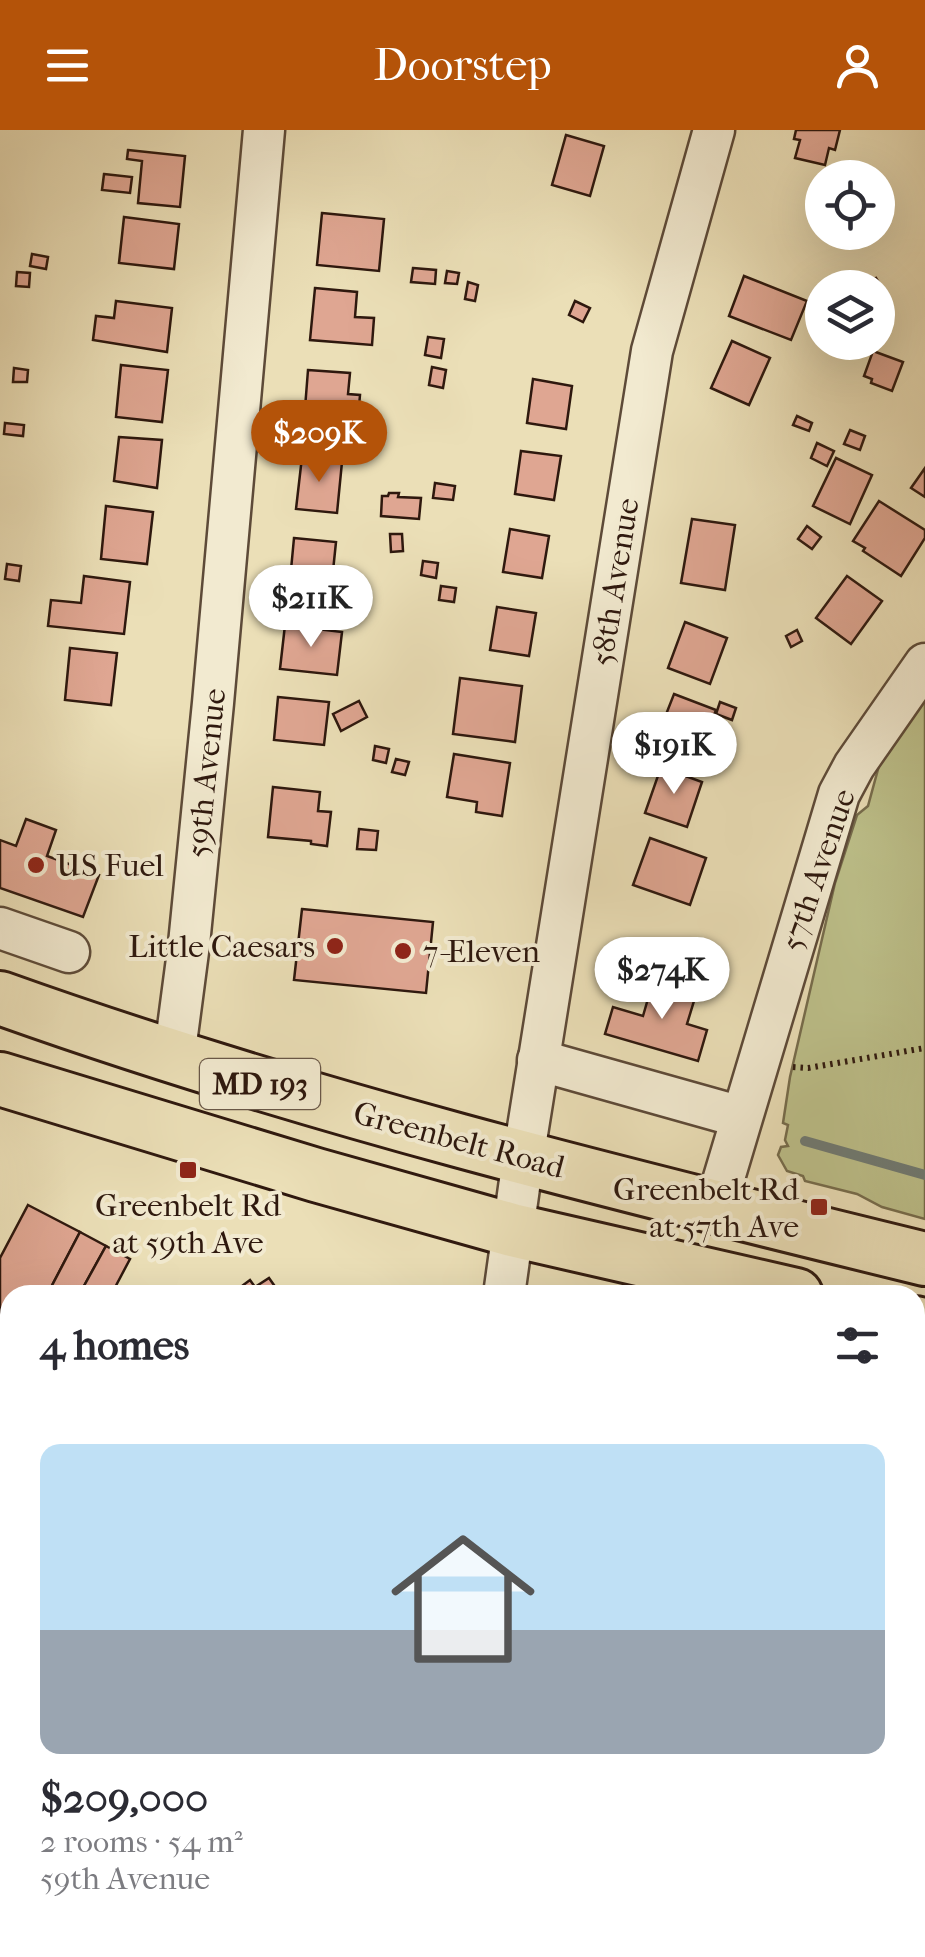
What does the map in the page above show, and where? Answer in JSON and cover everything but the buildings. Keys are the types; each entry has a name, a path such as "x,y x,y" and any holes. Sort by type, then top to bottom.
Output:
{"main road":[{"name":"Greenbelt Road","path":"0,998 174,1058 523,1158 925,1260"},
{"name":"MD 193","path":"0,1080 512,1230 670,1281 706,1285"}],"street":[{"name":"59th Avenue","path":"174,1058 213,703 264,130"},
{"name":"58th Avenue","path":"505,1285 652,350 714,130"},
{"name":"57th Avenue","path":"715,1208 839,794 925,664"},
{"path":"0,928 69,952"},
{"path":"538,1060 741,1117"}],"path":[{"path":"758,1056 808,1068 925,1048"}],"green space":[{"path":"925,699 925,1219 882,1207 857,1194 805,1181 803,1176 787,1171 778,1155 781,1147 788,1146 788,1125 783,1123 790,1077 835,883 857,815 868,806 886,740"}],"waterway":[{"path":"805,1141 925,1175"}],"place":[{"name":"US Fuel","path":"36,865"},
{"name":"Little Caesars","path":"335,946"},
{"name":"7-Eleven","path":"403,951"},
{"name":"Greenbelt Rd at 59th Ave","path":"188,1170"},
{"name":"Greenbelt Rd at 57th Ave","path":"819,1207"}]}
